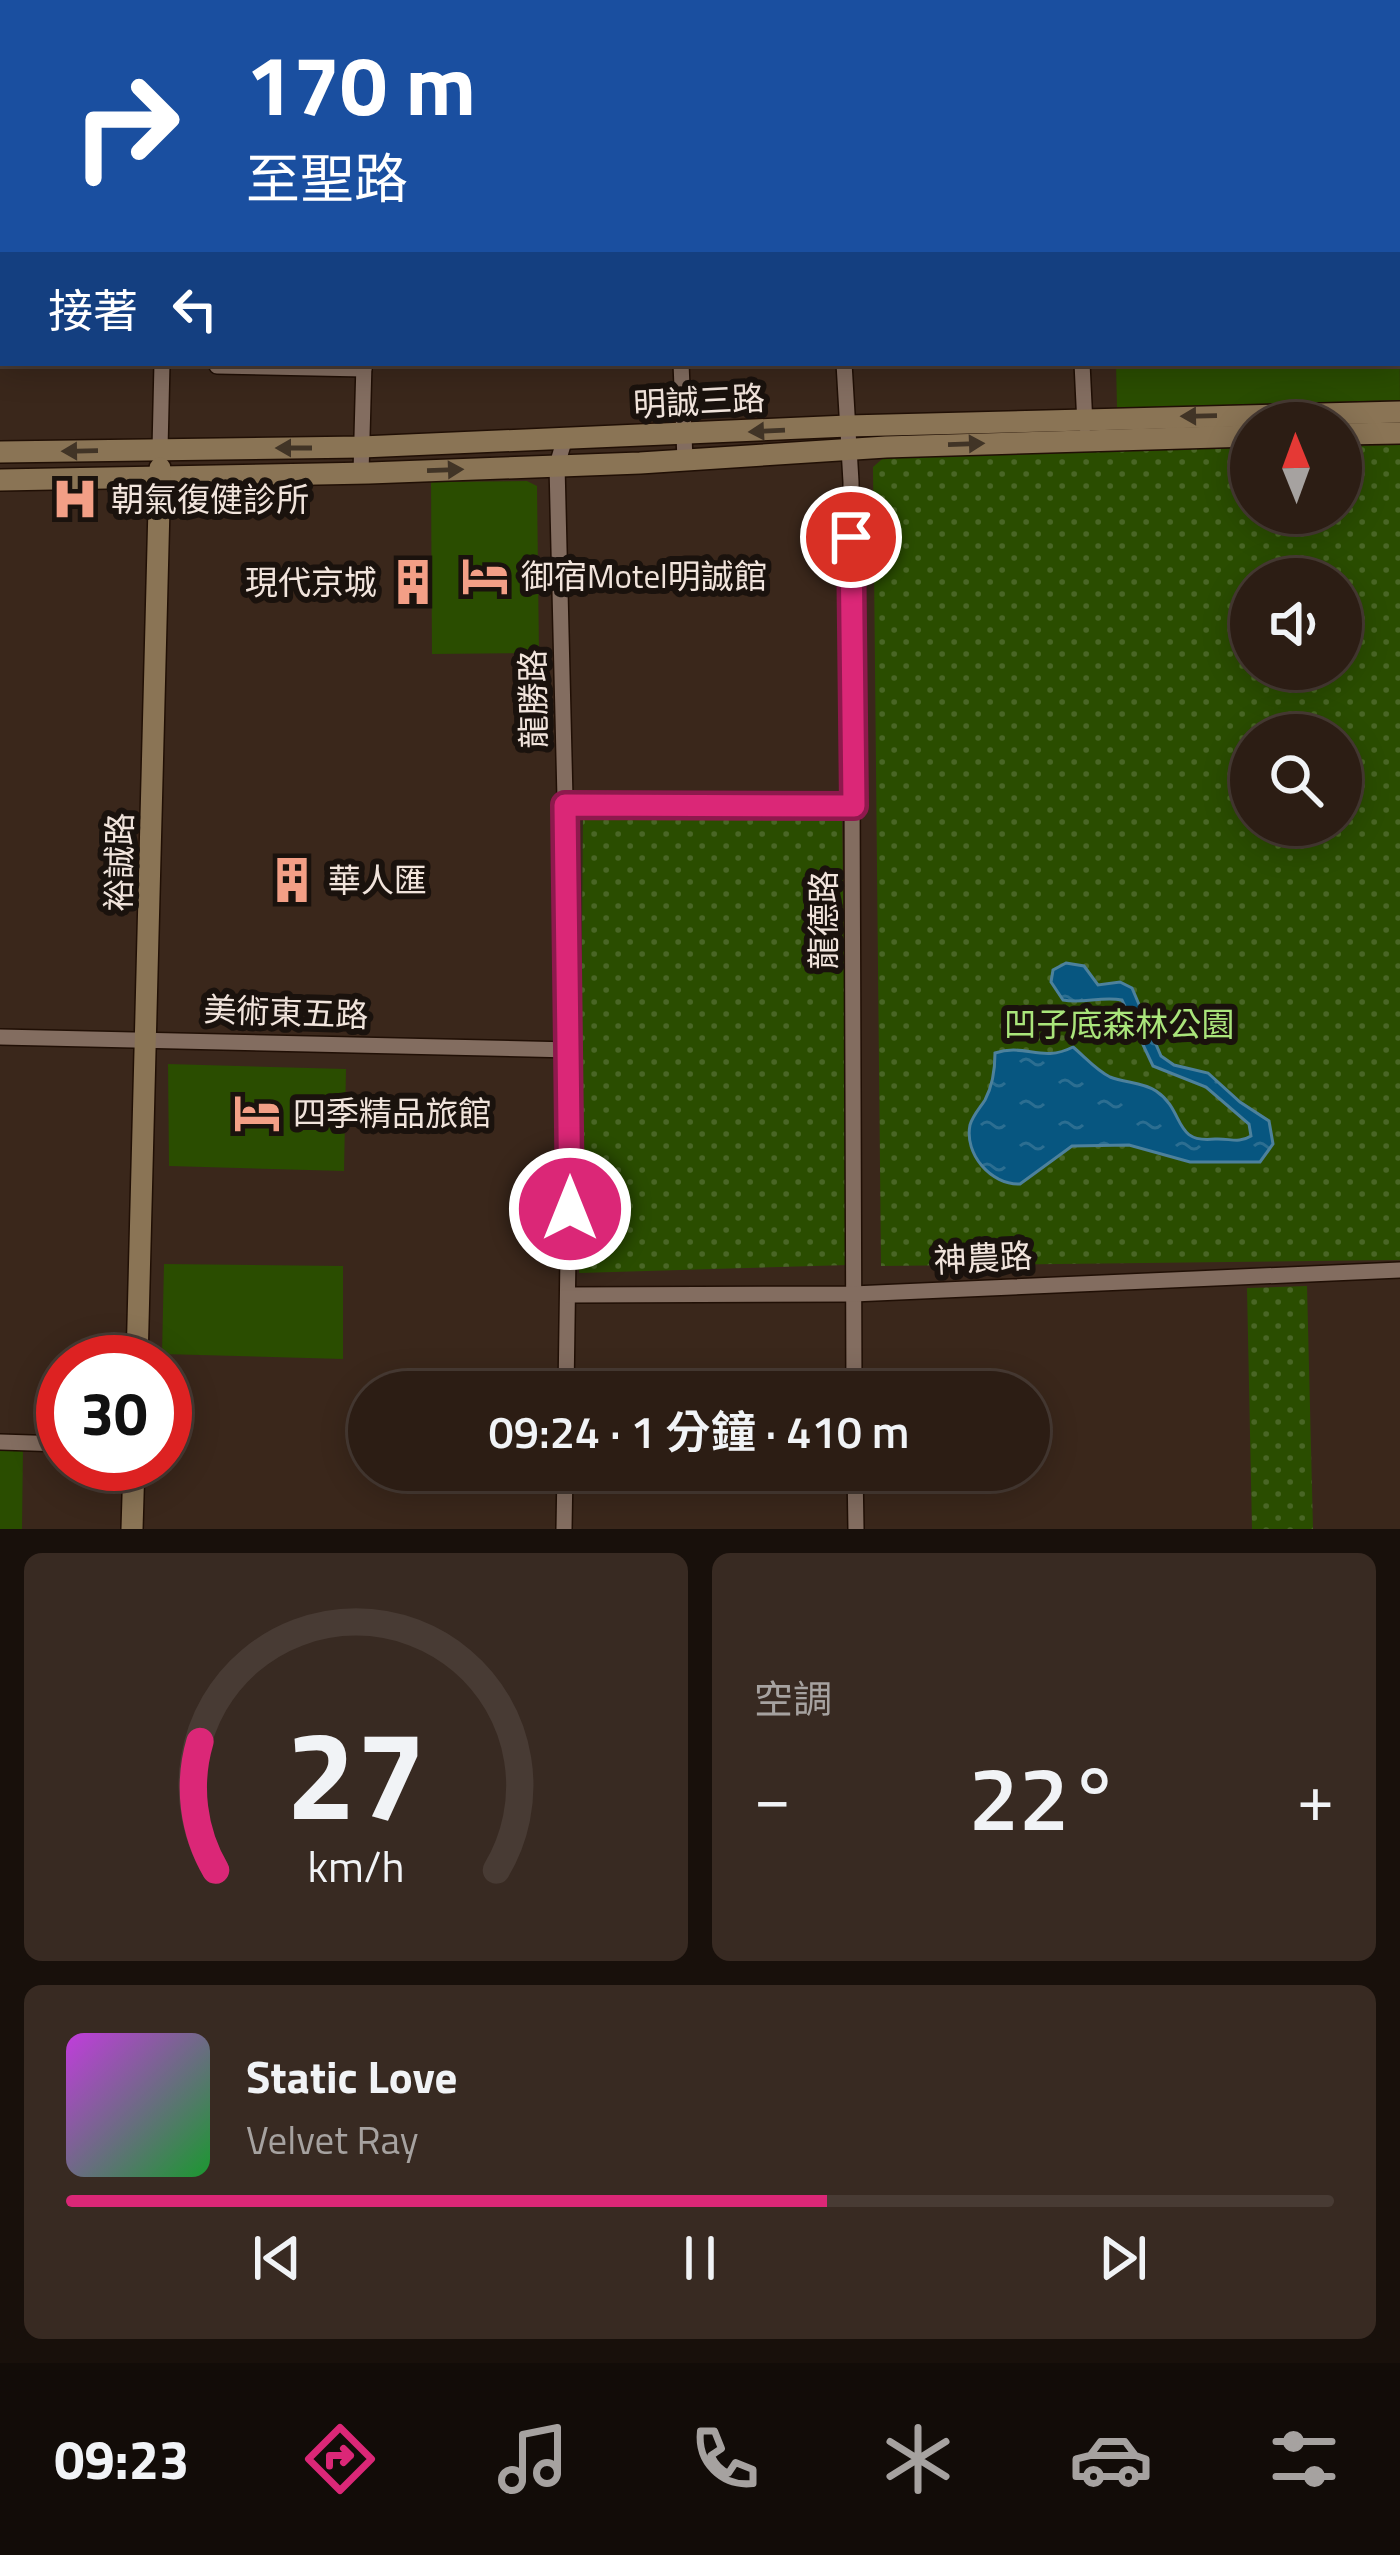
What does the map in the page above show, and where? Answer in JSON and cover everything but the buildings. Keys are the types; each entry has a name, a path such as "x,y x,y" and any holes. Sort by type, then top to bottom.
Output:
{"street":[{"name":"裕誠路","path":"138,1335 162,366"},
{"path":"217,366 364,366 362,473"},
{"path":"681,366 685,460"},
{"name":"龍德路","path":"844,366 854,806 854,1371"},
{"path":"1082,366 1084,429"},
{"name":"明誠三路","path":"0,452 684,436 849,438 1400,412"},
{"name":"明誠三路","path":"1084,429 1230,435"},
{"path":"1362,434 1400,433"},
{"name":"龍勝路","path":"566,438 557,465 571,1050 566,1371"},
{"name":"明誠三路","path":"0,480 160,479 685,460 849,438"},
{"path":"565,805 854,806"},
{"name":"美術東五路","path":"0,1037 571,1050"},
{"name":"神農路","path":"568,1295 853,1294 1400,1270"},
{"path":"0,1442 36,1443"},
{"path":"132,1529 133,1491"},
{"path":"564,1529 565,1491"},
{"path":"856,1491 856,1529"}],"green space":[{"path":"1116,366 1400,366 1400,400 1117,408"},
{"name":"凹子底森林公園","path":"1400,445 1400,1260 881,1266 873,467 888,454 1230,448 1230,534 1362,534 1362,446"},
{"name":"御宿Motel明誠館","path":"527,481 537,486 539,653 432,654 431,482"},
{"path":"842,816 849,1265 579,1273 583,818"},
{"name":"四季精品旅館","path":"168,1064 346,1069 344,1171 169,1166"},
{"path":"164,1264 343,1266 343,1359 192,1355 192,1335 162,1335"},
{"path":"1307,1286 1313,1529 1252,1529 1247,1288"},
{"path":"0,1448 23,1448 22,1529 0,1529"}],"water":[{"path":"1066,963 1084,966 1098,985 1120,982 1132,988 1161,1056 1174,1065 1208,1073 1269,1121 1273,1144 1260,1162 1190,1162 1129,1145 1072,1146 1020,1184 999,1179 982,1166 971,1147 970,1125 990,1089 995,1053 1006,1051 1052,1053 1073,1047 1110,1077 1156,1091 1192,1136 1238,1140 1251,1136 1249,1124 1206,1087 1153,1066 1122,1000 1063,1000 1051,982 1053,970"}],"place":[{"name":"朝氣復健診所","path":"75,499"},
{"name":"御宿Motel明誠館","path":"485,576"},
{"name":"現代京城","path":"413,582"},
{"name":"華人匯","path":"292,880"},
{"name":"四季精品旅館","path":"257,1113"}],"route":[{"path":"570,1209 565,805 854,806 851,537"}]}
